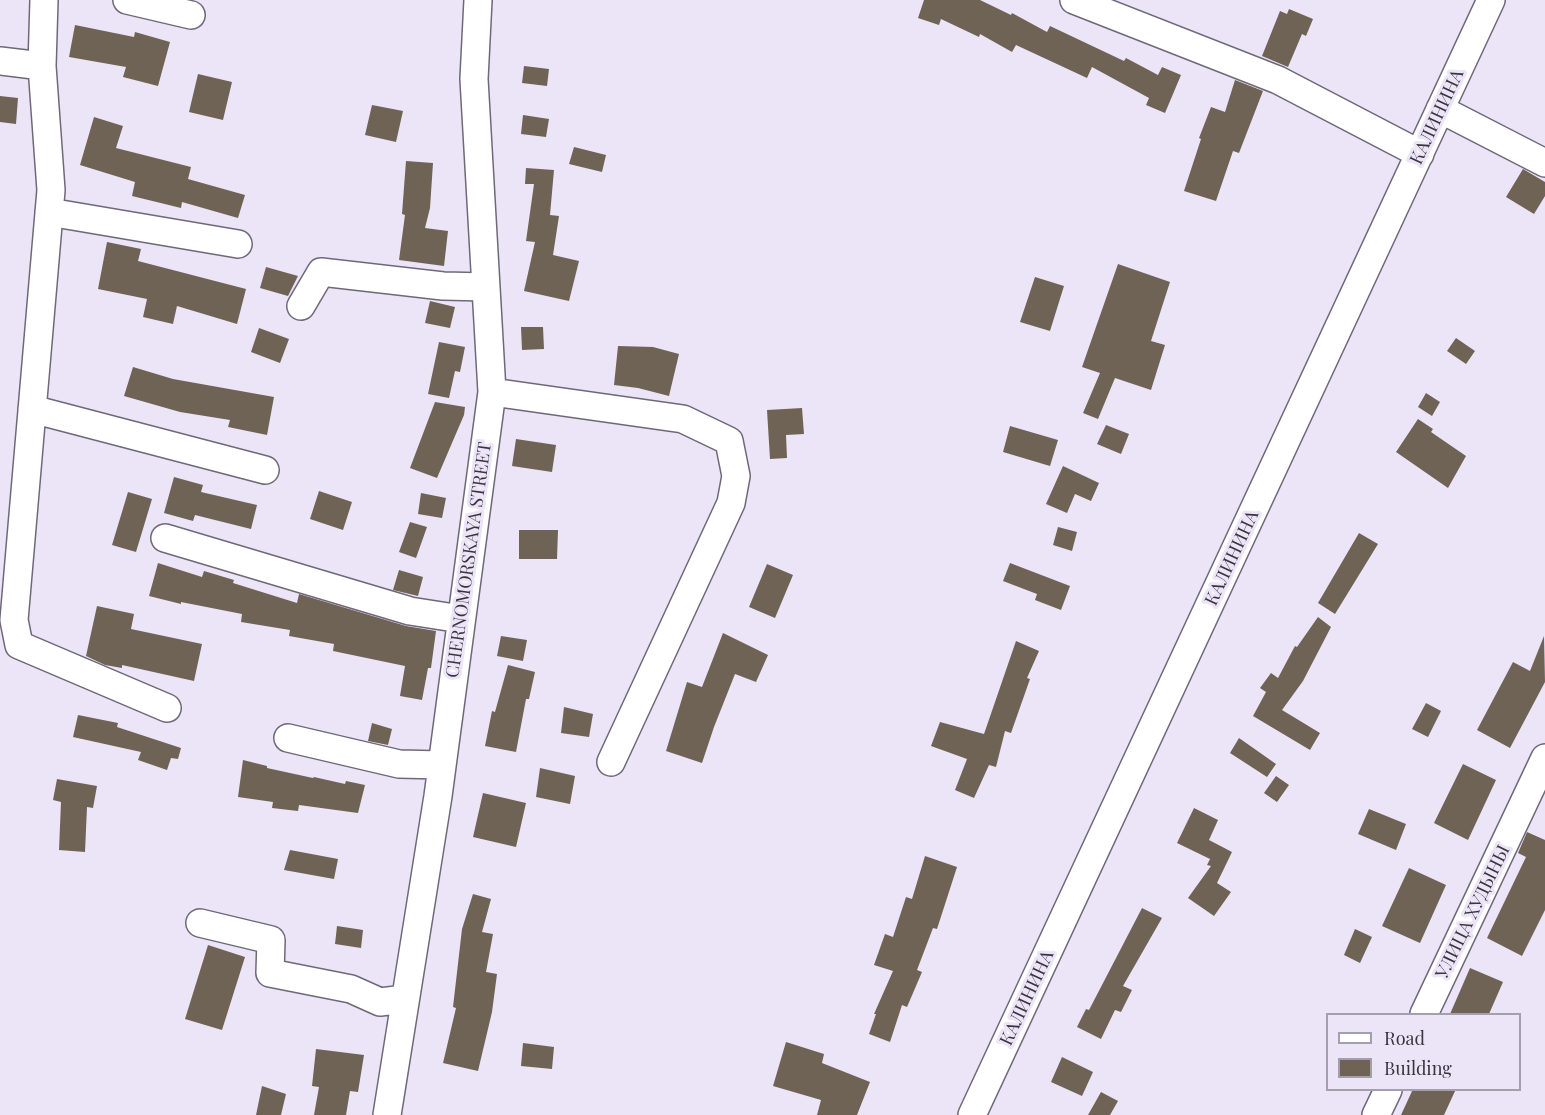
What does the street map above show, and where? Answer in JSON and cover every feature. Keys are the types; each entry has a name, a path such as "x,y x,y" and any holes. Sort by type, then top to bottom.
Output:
{"street":[{"path":"44,0 42,66 51,190 14,620 20,645 166,708"},
{"path":"127,0 191,15"},
{"name":"CHERNOMORSKAYA STREET","path":"387,1115 442,765 492,392 474,79 478,0"},
{"path":"1074,0 1278,80 1420,154"},
{"name":"КАЛИНИНА","path":"972,1115 1491,0"},
{"path":"0,61 42,66"},
{"path":"1440,109 1545,164"},
{"path":"49,212 238,244"},
{"path":"301,306 321,272 443,286 486,287"},
{"path":"492,392 683,419 729,441 736,476 731,503 611,762"},
{"path":"32,409 265,470"},
{"path":"165,538 410,612 462,619"},
{"path":"288,738 399,764 442,765"},
{"name":"УЛИЦА ХУДЫНЫ","path":"1425,1013 1534,813 1545,758"},
{"path":"200,923 271,940 270,973 351,989 380,1002 405,999"},
{"path":"1376,1115 1387,1091"}],"building":[{"path":"924,0 980,0 1011,15 1012,13 1047,32 1050,26 1124,61 1126,58 1158,75 1162,67 1181,75 1165,113 1146,105 1149,98 1092,67 1087,78 1016,45 1012,52 980,34 979,37 941,19 939,25 918,18"},
{"path":"1289,9 1313,19 1306,36 1302,34 1288,67 1262,56 1280,11 1287,14"},
{"path":"75,25 134,37 135,32 170,42 158,86 123,77 126,67 69,57"},
{"path":"524,66 549,69 547,86 522,83"},
{"path":"198,74 232,82 223,120 189,112"},
{"path":"1235,80 1263,91 1239,153 1233,151 1216,201 1184,191 1201,139 1199,138 1211,107 1225,112"},
{"path":"0,96 18,98 16,124 0,122"},
{"path":"372,105 403,111 396,142 365,135"},
{"path":"523,115 549,119 546,137 521,134"},
{"path":"94,117 123,126 116,148 191,167 188,179 245,195 238,218 182,202 181,208 132,196 135,182 80,165"},
{"path":"574,147 606,155 602,172 569,164"},
{"path":"406,161 433,163 430,208 425,228 448,231 444,266 399,260 405,215 402,214"},
{"path":"526,168 554,170 550,215 559,216 553,255 579,261 569,301 524,291 535,242 526,241 534,184 525,184"},
{"path":"1523,169 1545,182 1545,196 1534,214 1506,197"},
{"path":"107,242 141,249 138,261 246,289 237,324 177,306 173,324 143,317 147,299 98,289"},
{"path":"1118,264 1170,282 1151,341 1165,345 1151,390 1115,378 1098,419 1083,413 1100,373 1082,367"},
{"path":"266,267 298,276 288,296 260,288"},
{"path":"1035,277 1064,286 1050,331 1020,322"},
{"path":"430,301 455,307 450,328 425,323"},
{"path":"521,327 543,327 544,349 522,350"},
{"path":"259,328 289,339 280,363 251,352"},
{"path":"1456,338 1475,351 1466,364 1447,351"},
{"path":"439,342 465,347 460,372 455,371 449,398 428,394"},
{"path":"618,346 653,347 679,354 669,396 614,385"},
{"path":"133,367 173,379 274,397 267,435 228,427 230,420 180,412 124,396"},
{"path":"1426,393 1440,402 1432,416 1418,407"},
{"path":"435,402 465,407 464,415 437,478 410,468"},
{"path":"802,408 804,434 786,435 787,458 770,459 767,410"},
{"path":"1418,419 1433,429 1431,432 1466,456 1448,488 1396,452"},
{"path":"1106,425 1129,434 1121,454 1097,444"},
{"path":"1010,426 1058,440 1050,466 1003,452"},
{"path":"516,439 556,445 552,472 512,466"},
{"path":"1063,466 1099,483 1091,501 1075,494 1067,513 1046,504"},
{"path":"174,477 203,485 201,492 257,505 251,529 195,515 193,521 164,513"},
{"path":"319,491 352,502 343,530 310,519"},
{"path":"128,492 152,499 136,552 112,545"},
{"path":"421,493 446,498 442,518 418,514"},
{"path":"410,522 427,527 416,558 399,552"},
{"path":"1058,527 1077,532 1072,551 1053,545"},
{"path":"519,530 558,530 557,559 519,559"},
{"path":"1359,533 1378,544 1335,614 1318,603"},
{"path":"158,563 202,577 204,571 234,580 233,583 297,603 299,594 406,626 436,631 431,668 428,668 422,700 400,696 405,666 333,651 334,644 289,636 290,630 241,622 242,614 149,596"},
{"path":"1010,563 1070,586 1061,610 1035,600 1037,594 1003,581"},
{"path":"767,564 793,575 775,618 749,607"},
{"path":"399,570 423,577 418,596 393,590"},
{"path":"97,606 134,614 131,629 202,644 194,681 122,665 122,668 105,665 86,656"},
{"path":"1318,617 1331,627 1303,681 1282,710 1320,733 1310,750 1253,716 1266,692 1260,688 1271,673 1278,678 1295,646 1297,647"},
{"path":"723,633 768,655 756,682 735,674 702,763 666,751 687,682 702,687"},
{"path":"501,636 527,640 523,661 497,656"},
{"path":"1544,636 1545,682 1510,748 1477,730 1513,662 1530,671"},
{"path":"1016,641 1039,651 1027,678 1030,679 1011,733 1005,731 996,767 989,765 974,798 955,790 967,759 931,746 940,722 984,734"},
{"path":"508,665 535,672 529,699 526,699 516,752 485,746 492,711 495,712"},
{"path":"1426,703 1441,711 1428,737 1412,729"},
{"path":"564,707 593,714 589,737 561,733"},
{"path":"78,715 118,723 117,727 181,748 178,759 171,758 167,770 138,760 141,752 73,737"},
{"path":"372,723 392,729 388,745 368,741"},
{"path":"1239,738 1276,764 1267,777 1230,753"},
{"path":"243,760 313,778 365,785 358,813 299,805 298,811 272,808 273,802 238,797"},
{"path":"1463,764 1496,780 1468,840 1434,823"},
{"path":"540,768 575,776 570,804 536,797"},
{"path":"1276,776 1289,785 1277,802 1264,793"},
{"path":"57,779 97,786 93,808 87,807 85,852 59,850 61,802 53,800"},
{"path":"483,793 526,803 516,847 473,837"},
{"path":"1194,808 1218,820 1209,840 1232,852 1217,883 1231,892 1214,916 1188,898 1211,866 1207,865 1210,859 1177,843"},
{"path":"1369,809 1406,824 1396,850 1358,834"},
{"path":"1527,832 1545,840 1545,910 1522,956 1487,938 1526,857 1518,853"},
{"path":"290,850 338,859 334,879 284,870"},
{"path":"925,856 957,867 937,929 933,928 917,970 922,972 907,1007 902,1005 890,1042 869,1034 876,1014 874,1014 893,971 874,965 885,934 893,937 906,897 912,899"},
{"path":"1409,868 1446,885 1420,943 1382,926"},
{"path":"473,894 491,899 482,932 493,934 486,972 497,974 492,1012 478,1071 443,1063 456,1008 453,1007 462,929"},
{"path":"1142,908 1162,918 1123,986 1132,990 1121,1012 1115,1010 1101,1039 1077,1027 1086,1009 1089,1010"},
{"path":"337,926 363,930 361,948 335,944"},
{"path":"1355,929 1372,937 1360,963 1344,955"},
{"path":"208,945 245,957 222,1030 185,1019"},
{"path":"1470,968 1503,982 1489,1013 1450,1013"},
{"path":"786,1042 824,1054 822,1063 870,1082 857,1115 817,1115 821,1100 773,1086"},
{"path":"523,1043 554,1047 552,1069 521,1066"},
{"path":"316,1049 364,1055 358,1092 350,1091 346,1115 314,1115 319,1087 312,1086"},
{"path":"1062,1057 1093,1072 1082,1096 1051,1082"},
{"path":"262,1086 286,1094 281,1115 256,1115"},
{"path":"1412,1091 1455,1091 1444,1115 1401,1115"},
{"path":"1101,1092 1118,1101 1110,1115 1088,1115"}]}
